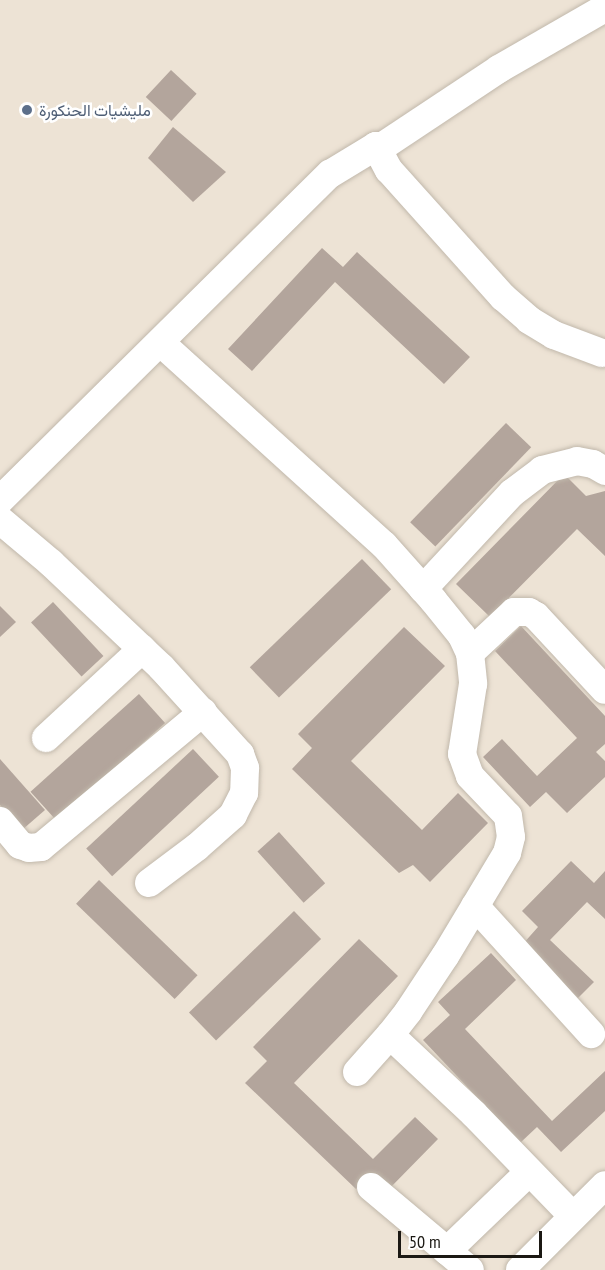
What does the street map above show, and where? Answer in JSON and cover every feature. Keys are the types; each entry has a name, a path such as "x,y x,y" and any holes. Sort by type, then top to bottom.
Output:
{"street":[{"path":"0,500 330,174 376,146 383,146 499,69 605,8"},
{"path":"376,146 389,170 503,297 529,320 554,335 602,353"},
{"path":"161,343 384,545 462,636 470,653 473,684 462,754 470,776 508,816 511,837 507,853 420,996 357,1072"},
{"path":"423,588 512,493 542,470 577,461 593,464 605,471"},
{"path":"0,520 51,563 142,650 240,754 245,768 244,793 233,815 197,847 149,883"},
{"path":"470,653 514,612 529,612 536,616 605,690"},
{"path":"46,738 142,650"},
{"path":"0,821 20,845 29,848 42,847 202,712"},
{"path":"475,906 591,1034"},
{"path":"390,1035 474,1114 573,1216"},
{"path":"447,1251 529,1172"},
{"path":"520,1270 605,1185"},
{"path":"371,1187 470,1270"}],"building":[{"path":"171,70 197,94 171,121 146,97"},
{"path":"173,127 226,172 193,202 148,158"},
{"path":"322,248 343,267 357,252 470,357 444,384 335,282 252,371 228,349"},
{"path":"506,423 531,447 435,547 410,522"},
{"path":"564,474 586,496 605,491 605,556 577,529 490,617 456,584"},
{"path":"362,559 391,589 279,698 250,667"},
{"path":"53,602 103,656 82,677 31,622"},
{"path":"0,606 16,622 0,637"},
{"path":"521,626 605,716 605,744 596,752 605,761 605,777 567,813 546,792 530,807 483,757 502,739 537,776 577,738 495,651"},
{"path":"404,627 445,666 351,761 422,830 458,793 488,823 430,882 413,865 399,873 292,769 312,748 298,734"},
{"path":"139,694 165,723 57,821 31,792"},
{"path":"193,749 219,777 112,876 86,849"},
{"path":"0,759 45,810 22,830 0,805"},
{"path":"279,832 325,883 304,903 257,851"},
{"path":"571,861 594,883 605,871 605,919 587,902 550,940 594,982 578,998 522,945 538,927 522,911"},
{"path":"99,880 198,975 175,999 76,904"},
{"path":"294,911 321,939 216,1040 189,1012"},
{"path":"359,939 398,976 294,1083 373,1159 415,1117 438,1139 389,1189 372,1173 356,1189 245,1083 267,1061 253,1047"},
{"path":"491,953 516,980 465,1029 552,1121 605,1071 605,1111 561,1152 537,1127 520,1143 423,1040 450,1015 438,1002"}],"place":[{"name":"مليشيات الحنكورة","path":"27,110"}]}
